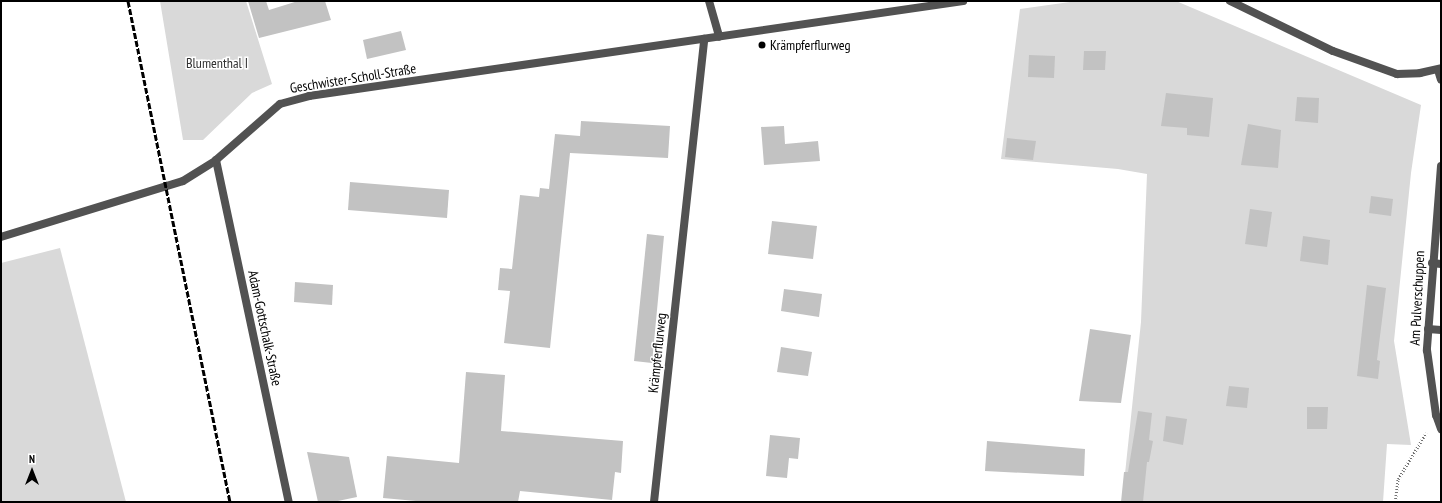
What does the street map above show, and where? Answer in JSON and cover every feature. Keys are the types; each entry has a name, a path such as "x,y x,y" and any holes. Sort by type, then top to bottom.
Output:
{"street":[{"path":"710,1 719,37"},
{"name":"Geschwister-Scholl-Straße","path":"1,236 183,181 216,160 280,104 309,96 963,1"},
{"path":"1230,1 1333,51 1397,74 1420,73 1439,69 1441,80"},
{"name":"Krämpferflurweg","path":"654,502 704,39"},
{"name":"Adam-Gottschalk-Straße","path":"216,160 289,502"},
{"name":"Am Pulverschuppen","path":"1441,166 1432,263 1427,350 1436,415 1441,429"},
{"path":"1432,263 1441,264"},
{"path":"1428,329 1441,330"}],"path":[{"path":"1395,502 1398,480 1436,415"}],"green space":[{"name":"Blumenthal I","path":"160,1 246,1 272,84 252,93 203,140 183,140"},
{"path":"1077,1 1176,1 1421,105 1411,173 1394,341 1411,445 1387,444 1383,502 1122,502 1141,322 1147,174 1118,169 1001,159 1020,9"},
{"path":"60,248 126,502 1,502 1,263"}],"building":[{"path":"248,1 266,1 269,10 298,1 325,1 331,20 259,38"},
{"path":"401,31 406,50 367,59 363,40"},
{"path":"1084,51 1106,51 1105,70 1083,70"},
{"path":"1029,55 1055,56 1054,78 1028,77"},
{"path":"1166,93 1213,98 1209,137 1187,135 1187,128 1161,126"},
{"path":"1297,97 1319,98 1318,123 1295,121"},
{"path":"581,121 670,126 668,158 570,153 550,348 504,343 510,291 498,290 500,268 512,269 520,195 539,197 540,188 549,189 555,134 580,136"},
{"path":"1248,124 1281,130 1278,168 1241,165"},
{"path":"784,126 785,144 818,141 820,161 764,165 761,127"},
{"path":"1007,138 1036,141 1033,160 1005,157"},
{"path":"350,182 449,190 447,218 348,210"},
{"path":"1371,196 1393,199 1391,216 1369,213"},
{"path":"1250,209 1272,212 1267,247 1245,244"},
{"path":"772,221 817,226 813,259 768,254"},
{"path":"647,234 664,236 652,363 634,361"},
{"path":"1303,236 1330,240 1328,265 1300,261"},
{"path":"295,282 333,285 332,305 294,302"},
{"path":"1367,285 1386,288 1377,360 1380,361 1378,379 1357,376"},
{"path":"784,289 822,294 819,317 781,311"},
{"path":"1090,329 1131,335 1121,403 1079,401"},
{"path":"781,347 812,352 808,376 777,372"},
{"path":"466,372 505,375 501,431 623,441 621,473 615,472 612,500 520,491 518,502 427,502 383,498 387,456 459,463"},
{"path":"1229,386 1249,388 1247,408 1226,406"},
{"path":"1307,407 1328,407 1327,429 1307,429"},
{"path":"1138,411 1152,413 1149,440 1153,441 1149,462 1147,462 1143,502 1121,502 1124,472 1128,472"},
{"path":"1166,416 1187,419 1183,445 1163,441"},
{"path":"770,435 800,438 798,459 789,458 787,478 766,476"},
{"path":"987,441 1085,449 1084,476 985,471"},
{"path":"307,452 349,457 357,497 333,502 318,502"}],"railway":[{"path":"128,1 230,502"}],"place":[{"name":"Krämpferflurweg","path":"762,45"}]}
